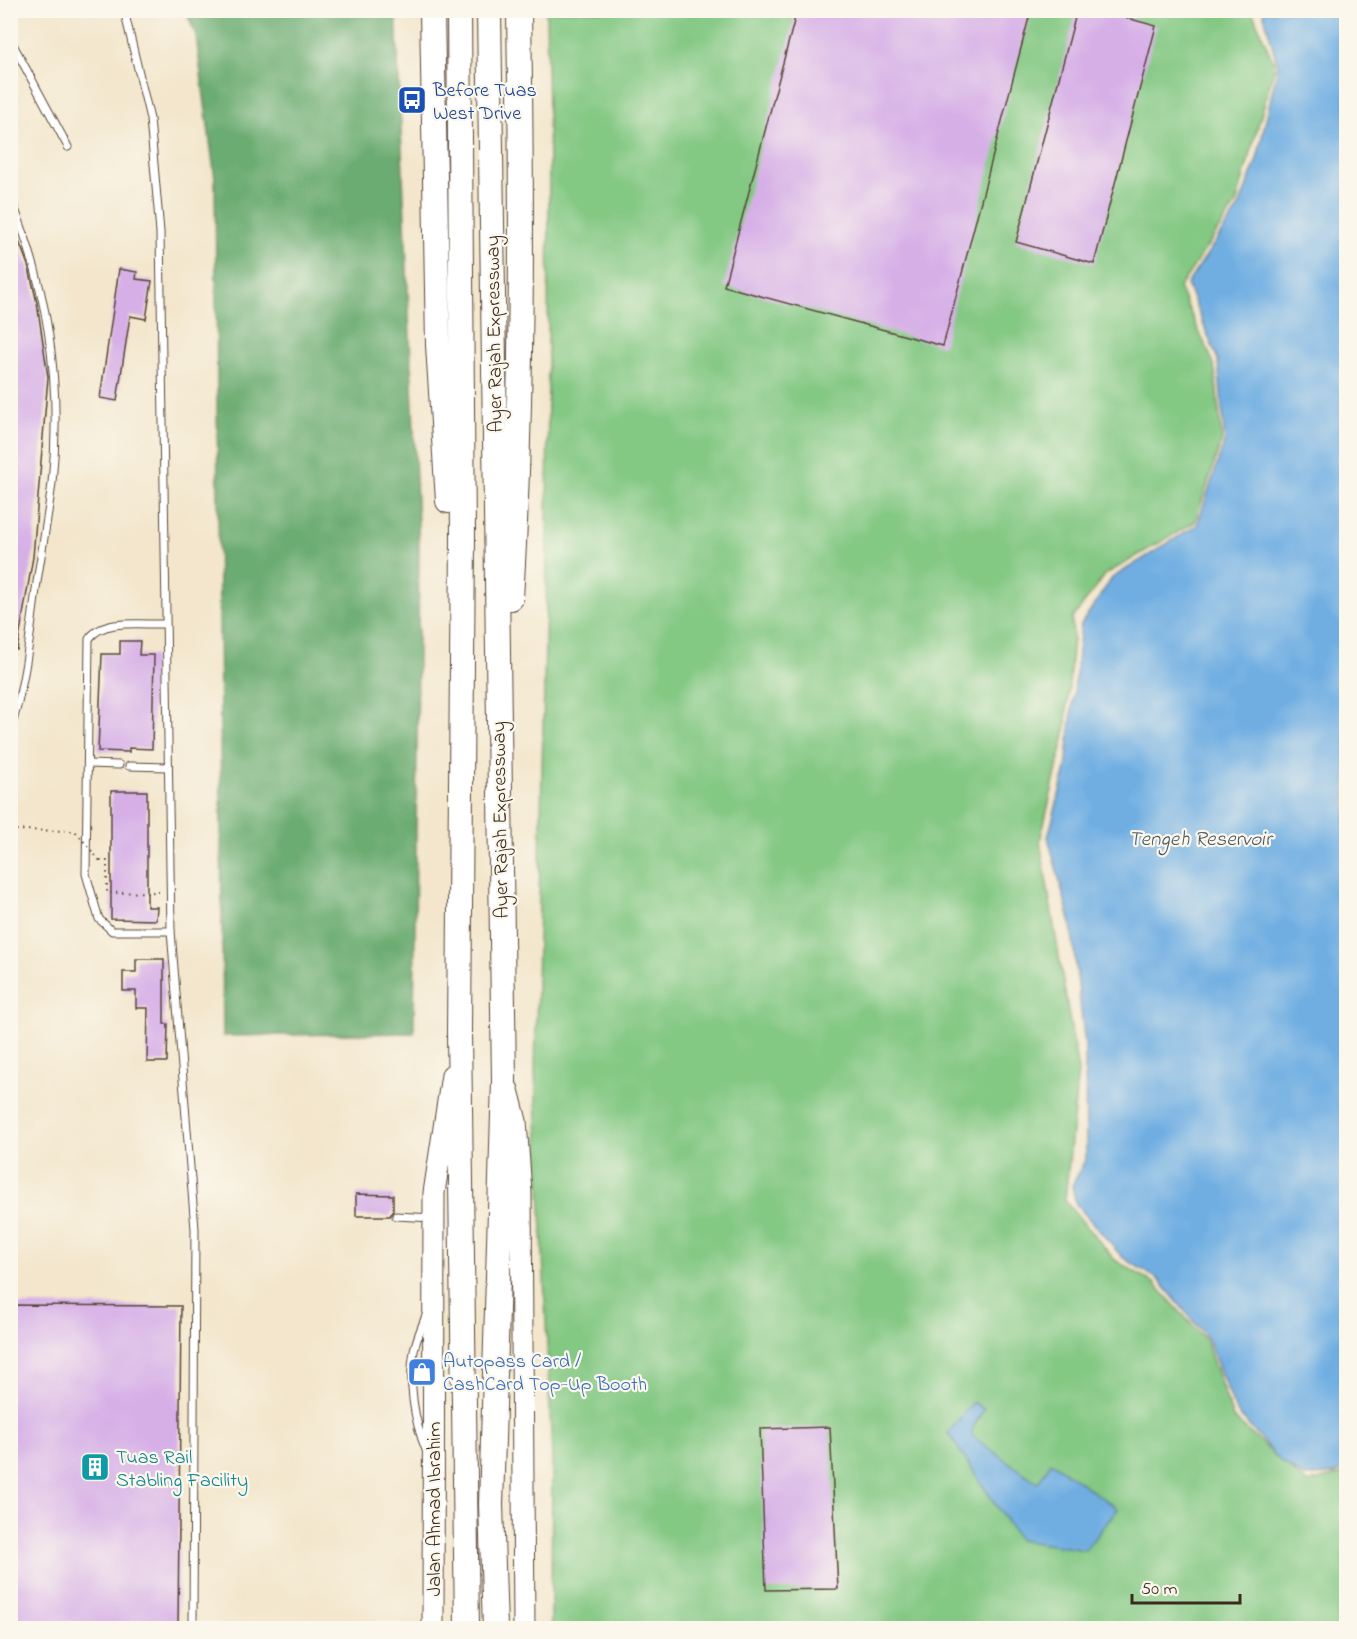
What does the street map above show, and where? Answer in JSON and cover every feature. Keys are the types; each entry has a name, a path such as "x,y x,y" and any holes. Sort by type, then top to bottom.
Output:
{"highway":[{"path":"432,10 438,345 451,553 462,569"},
{"name":"Ayer Rajah Expressway","path":"459,10 462,569 459,1032 467,1629"},
{"name":"Ayer Rajah Expressway","path":"489,10 498,783 504,1081 491,1505 495,1629"},
{"path":"498,783 519,464 521,192 519,10"}],"main road":[{"name":"Jalan Ahmad Ibrahim","path":"433,1629 434,1193 459,1032"},
{"path":"504,1081 513,1105 521,1193 524,1629"}],"lane":[{"path":"124,10 150,118 156,173 162,299 171,931 195,1229 193,1629"},
{"path":"10,39 68,147"},
{"path":"10,197 38,272 53,360 55,426 52,482 30,633 10,730"},
{"path":"165,624 107,626 97,629 89,639 86,874 99,919 112,931 171,931"},
{"path":"88,764 119,765"},
{"path":"129,766 168,767"},
{"path":"396,1216 434,1218"}],"path":[{"path":"10,830 75,831 100,861 107,861 107,893 170,892"}],"green space":[{"path":"186,11 396,11 419,548 414,1033 223,1036 215,179 196,36"},
{"path":"546,11 1252,11 1275,66 1236,204 1179,288 1214,364 1222,440 1195,522 1106,574 1072,619 1073,638 1065,734 1040,841 1078,1071 1065,1201 1115,1260 1154,1283 1205,1339 1233,1418 1307,1483 1346,1473 1346,1628 551,1628 552,1458 535,1072 547,560 549,166"}],"water":[{"name":"Tengeh Reservoir","path":"1263,11 1346,11 1346,1468 1335,1474 1305,1477 1282,1463 1236,1411 1206,1336 1158,1279 1123,1258 1076,1204 1072,1186 1086,1158 1085,1045 1071,924 1048,837 1066,769 1081,624 1112,578 1197,525 1225,441 1218,360 1187,284 1239,207 1257,159 1278,66"},
{"path":"973,1402 984,1409 973,1428 972,1436 1038,1483 1051,1462 1118,1509 1085,1550 1019,1540 948,1433"}],"building":[{"path":"797,10 1031,10 943,346 724,286"},
{"path":"1077,10 1098,10 1156,26 1094,264 1016,242"},
{"path":"10,217 29,268 37,303 48,377 33,557 17,650 10,649"},
{"path":"119,269 137,272 136,279 152,281 146,319 130,316 117,401 100,398"},
{"path":"120,641 140,641 139,655 154,655 152,749 129,748 129,752 98,751 102,654 120,654"},
{"path":"111,791 147,791 147,907 157,907 156,920 111,919"},
{"path":"136,959 164,959 164,1024 168,1024 167,1062 147,1062 148,1008 136,1008 136,991 123,991 123,972 136,972"},
{"path":"356,1194 393,1195 393,1211 390,1216 356,1216"},
{"name":"Tuas Rail Stabling Facility","path":"10,1305 181,1306 178,1629 10,1629"},
{"path":"830,1427 838,1589 766,1590 760,1429"}],"place":[{"name":"Before Tuas West Drive","path":"412,100"},
{"name":"Autopass Card / CashCard Top-Up Booth","path":"422,1372"},
{"name":"Tuas Rail Stabling Facility","path":"95,1467"}]}
